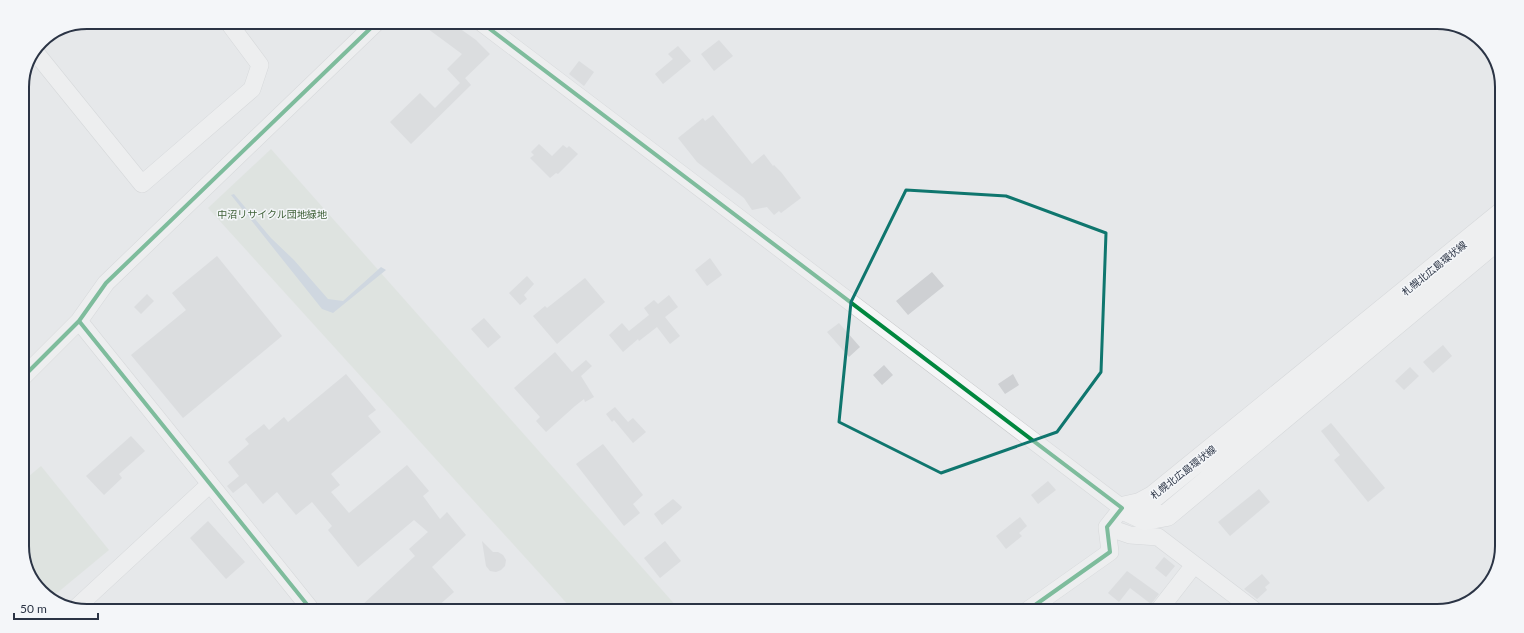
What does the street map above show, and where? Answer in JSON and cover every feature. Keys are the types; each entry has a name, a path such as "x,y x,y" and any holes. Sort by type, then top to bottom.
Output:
{"main road":[{"name":"札幌北広島環状線","path":"1122,508 1140,504 1153,497 1495,219"},
{"name":"札幌北広島環状線","path":"1122,508 1146,519 1167,515 1495,241"}],"street":[{"path":"38,56 142,184 252,88 260,65 233,29"},
{"path":"29,371 79,321 106,283 370,29"},
{"path":"490,29 1122,508 1107,527 1110,552 1036,604"},
{"path":"79,321 307,604"},
{"path":"81,604 210,484"},
{"path":"1107,527 1130,535 1158,537 1240,604"},
{"path":"1164,604 1194,565"}],"highlighted area":[{"path":"906,190 1006,196 1106,233 1101,372 1057,432 941,473 839,422 851,302"}],"green space":[{"name":"中沼リサイクル団地緑地","path":"271,149 674,604 567,604 208,208"},
{"path":"41,466 109,550 55,594 46,587 39,578 30,558 29,476"}],"water":[{"path":"234,194 271,238 294,260 328,299 343,301 381,267 386,270 333,313 322,309 231,195"}],"building":[{"path":"428,29 460,29 476,40 490,54 460,83 447,69 462,54"},
{"path":"719,40 733,56 714,71 701,54"},
{"path":"678,46 691,61 663,84 655,74 673,59 668,54"},
{"path":"579,61 594,72 584,86 569,74"},
{"path":"465,78 471,85 411,144 390,122 420,93 435,108"},
{"path":"713,115 752,164 764,154 773,166 774,165 781,172 801,198 781,213 779,211 774,215 767,207 752,210 744,198 697,162 678,138 703,118 705,121"},
{"path":"539,144 552,156 563,145 567,148 569,146 578,154 558,174 556,173 550,178 530,158 534,155 531,152"},
{"path":"217,256 282,336 183,418 131,355 186,310 172,293"},
{"path":"710,258 722,275 707,286 695,270"},
{"path":"932,272 944,286 908,315 896,301"},
{"path":"527,276 534,284 524,295 527,299 520,305 509,293"},
{"path":"585,278 605,302 557,344 533,316 545,306 547,308"},
{"path":"147,294 154,301 141,314 134,307"},
{"path":"669,295 678,307 665,317 680,336 670,344 657,327 639,341 638,339 623,352 609,335 622,323 629,331 649,315 644,308 654,300 658,304"},
{"path":"484,318 501,337 488,348 471,329"},
{"path":"839,323 860,347 849,357 827,332"},
{"path":"1443,345 1452,356 1433,373 1423,362"},
{"path":"555,352 572,372 586,360 592,366 581,376 594,397 585,402 584,399 546,432 536,421 540,417 514,388"},
{"path":"884,365 893,375 882,385 873,375"},
{"path":"1410,367 1419,376 1404,390 1395,381"},
{"path":"346,374 376,410 368,416 381,432 331,474 340,485 331,492 349,513 407,465 429,491 423,496 440,519 447,512 466,535 432,567 454,592 440,604 363,604 415,556 409,549 428,532 414,520 358,567 328,530 332,526 312,502 296,515 277,492 263,504 246,483 233,493 227,486 239,476 228,462 249,444 245,439 264,424 269,430 284,417 288,422"},
{"path":"1013,374 1019,385 1005,394 998,384"},
{"path":"615,407 628,422 633,418 646,432 633,443 614,420 612,422 606,414"},
{"path":"1331,423 1385,488 1368,502 1334,460 1340,455 1321,431"},
{"path":"131,436 145,451 119,474 122,478 104,495 86,476"},
{"path":"603,444 643,495 633,504 640,513 624,526 576,464"},
{"path":"1048,481 1056,490 1038,504 1031,495"},
{"path":"1259,489 1270,502 1230,536 1218,522"},
{"path":"673,499 682,507 662,525 654,514"},
{"path":"1020,517 1027,526 1019,533 1022,536 1006,549 996,536"},
{"path":"208,521 245,562 226,579 190,538"},
{"path":"482,541 493,552 498,552 503,555 506,560 505,566 501,570 496,572 490,571 486,566"},
{"path":"665,541 681,561 660,578 644,558"},
{"path":"1164,557 1175,566 1166,577 1155,568"},
{"path":"1127,571 1159,594 1151,604 1130,588 1119,602 1108,593"},
{"path":"1262,574 1270,583 1265,587 1267,590 1257,599 1244,589"}],"cycle path":[{"path":"29,371 79,321 106,283 370,29"},
{"path":"490,29 1122,508 1107,527 1110,552 1036,604"},
{"path":"79,321 307,604"}]}
